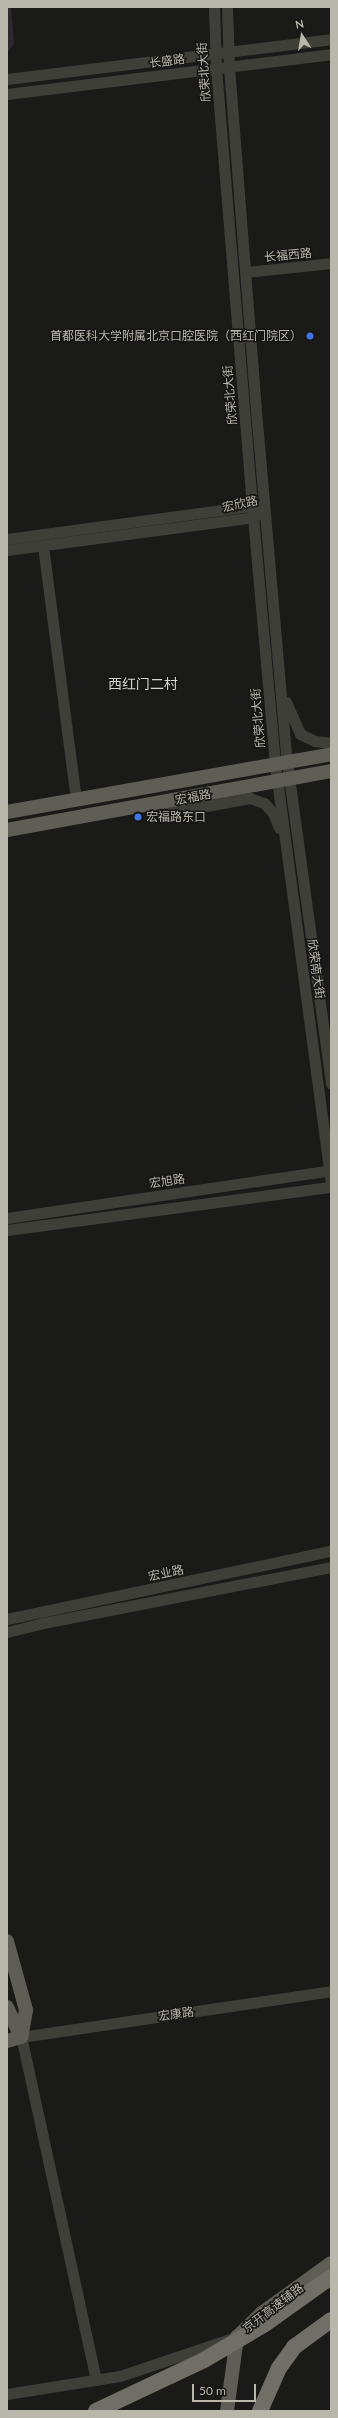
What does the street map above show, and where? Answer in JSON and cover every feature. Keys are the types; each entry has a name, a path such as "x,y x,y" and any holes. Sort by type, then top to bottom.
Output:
{"highway":[{"path":"96,2411 204,2360 265,2324 331,2277"},
{"path":"260,2411 279,2368 294,2347 331,2320"}],"main road":[{"name":"宏福路","path":"7,812 331,754"},
{"name":"宏福路","path":"7,830 164,803 331,771"},
{"path":"7,1941 26,2010 14,2037"},
{"path":"7,2007 14,2037"},
{"name":"宏康路","path":"7,2041 14,2037"},
{"name":"京开高速辅路","path":"227,2411 237,2336 262,2313 331,2263"}],"street":[{"name":"欣荣北大街","path":"214,7 216,68 252,512 283,780"},
{"name":"欣荣北大街","path":"226,7 229,67 281,690 281,763"},
{"name":"长盛路","path":"7,79 331,39"},
{"name":"长盛路","path":"7,94 331,54"},
{"name":"长福西路","path":"246,272 331,264"},
{"name":"宏欣路","path":"7,539 252,512 266,512"},
{"name":"宏欣路","path":"7,550 43,546 252,512"},
{"path":"43,546 76,800"},
{"path":"281,690 294,724 300,734 315,741 331,743"},
{"name":"欣荣南大街","path":"283,780 285,841 331,1186"},
{"name":"欣荣南大街","path":"283,780 331,1084"},
{"path":"164,803 190,809 250,798 264,803 273,813 285,841"},
{"name":"宏旭路","path":"7,1218 330,1170"},
{"path":"7,1230 331,1186"},
{"name":"宏业路","path":"7,1619 331,1551"},
{"path":"7,1632 331,1567"},
{"path":"7,1616 19,1617"},
{"name":"宏康路","path":"14,2037 331,1991"},
{"path":"14,2037 96,2380"},
{"path":"7,2394 120,2376 237,2336"}],"shaded area":[{"path":"7,7 11,7 14,44 7,53"}],"place":[{"name":"首都医科大学附属北京口腔医院（西红门院区）","path":"310,336"},
{"name":"宏福路东口","path":"138,817"}],"district":[{"name":"西红门二村","path":"143,684"}]}
